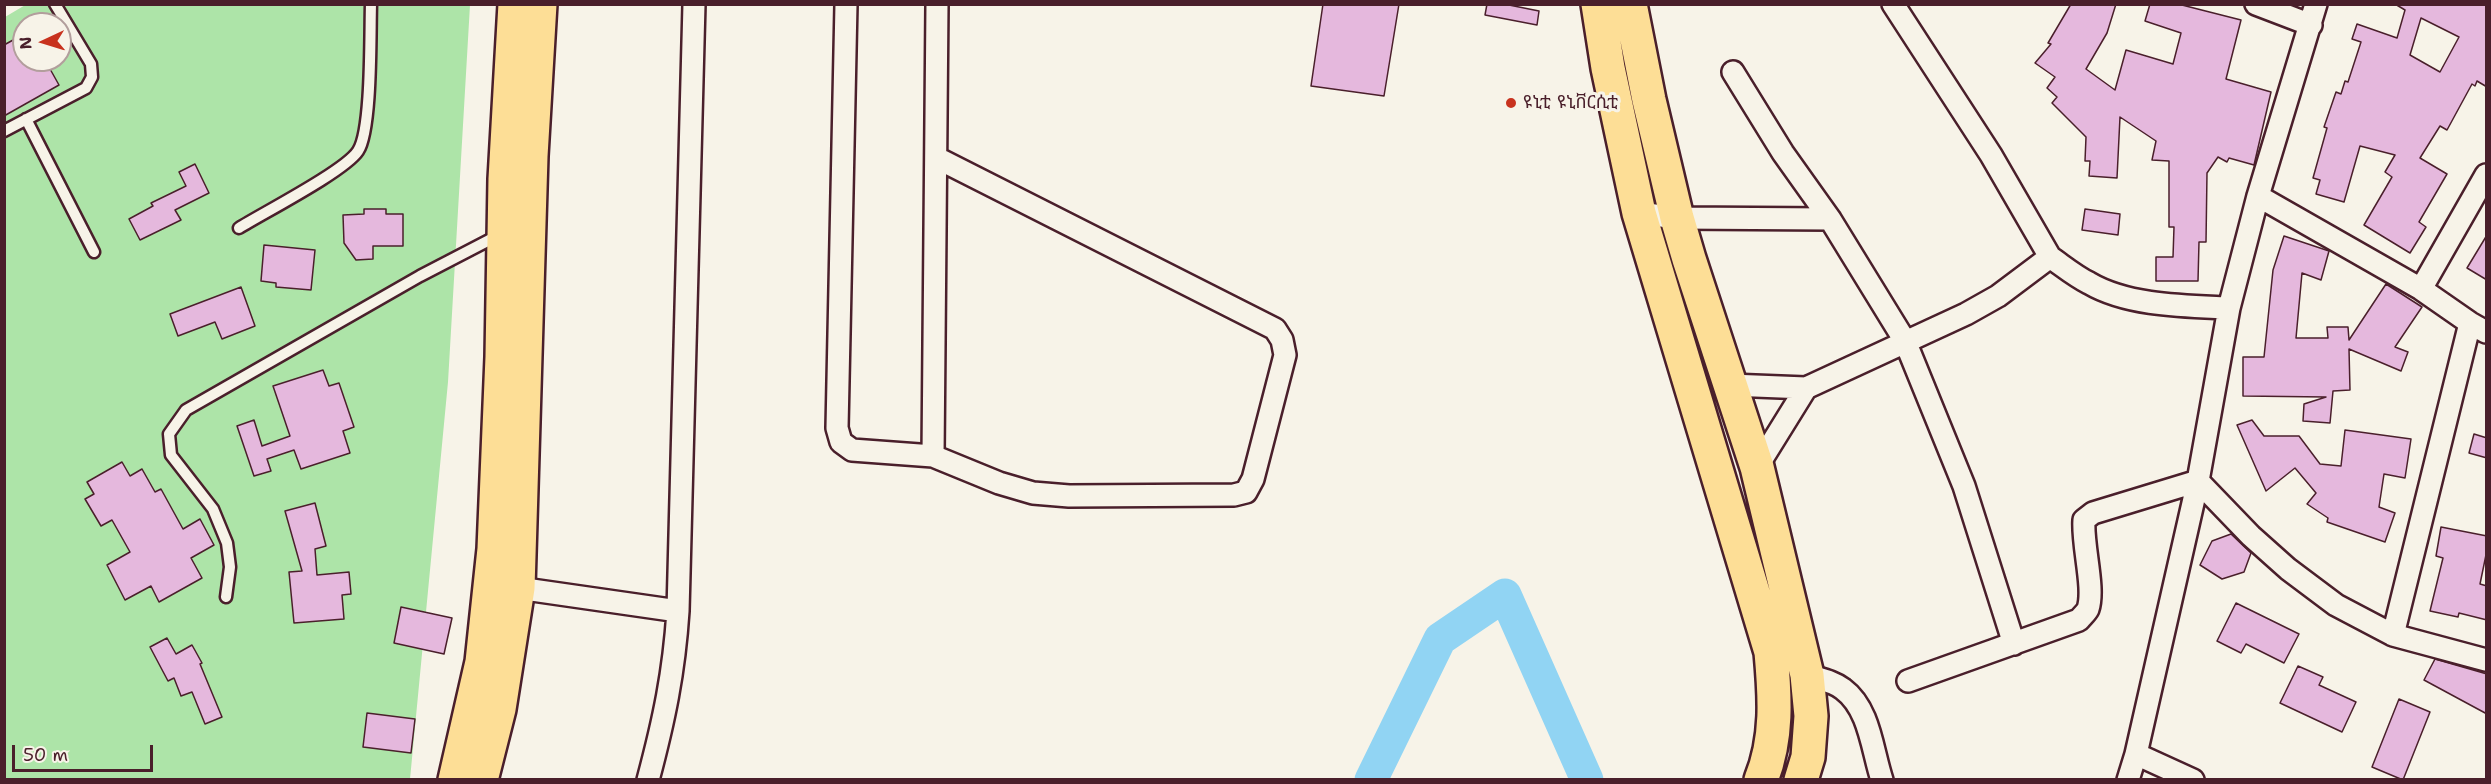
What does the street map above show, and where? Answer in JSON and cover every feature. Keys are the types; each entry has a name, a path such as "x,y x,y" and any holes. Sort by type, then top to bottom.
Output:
{"main road":[{"path":"455,780 482,662 494,549 504,232 515,4"},
{"path":"481,780 499,709 518,588 531,167 540,4"},
{"path":"1598,4 1608,68 1639,213 1771,652 1775,717 1767,764 1761,780"},
{"path":"1630,4 1642,71 1677,218 1757,466 1807,675 1811,716 1808,757 1801,780"}],"street":[{"path":"648,780 668,702 678,611 694,4"},
{"path":"846,4 837,428 841,442 852,450 933,456 999,483 1033,493 1069,496 1240,494 1246,492 1253,479 1285,355 1282,340 1275,329 937,158"},
{"path":"933,456 937,4"},
{"path":"1893,4 1991,155 2050,257 2090,284 2130,298 2178,306 2229,308"},
{"path":"2256,4 2311,26"},
{"path":"2128,780 2136,754 2198,481 2229,308 2258,196 2316,4"},
{"path":"1734,72 1783,153 1830,219 1905,340 1964,486 2014,644"},
{"path":"2421,289 2487,175"},
{"path":"2258,196 2421,289 2478,327 2392,635"},
{"path":"1639,213 1677,218 1830,219"},
{"path":"1731,385 1806,388 1905,340 1966,314 1998,296 2050,257"},
{"path":"1757,466 1806,388"},
{"path":"2198,481 2251,536 2288,569 2336,605 2392,635 2487,660"},
{"path":"1908,681 2079,620 2087,611 2090,597 2083,533 2084,520 2093,513 2198,481"},
{"path":"518,588 678,611"},
{"path":"1807,675 1843,688 1857,704 1872,738 1882,780"},
{"path":"2136,754 2193,780"}],"lane":[{"path":"4,130 86,88 92,77 91,64 55,4"},
{"path":"239,228 340,167 358,152 363,140 367,113 370,4"},
{"path":"26,119 94,252"},
{"path":"226,597 230,567 227,543 213,509 171,455 169,434 186,410 420,276 504,232"}],"green space":[{"path":"27,4 470,5 448,382 410,779 5,780 5,17 12,13 12,72 72,72 72,12 13,12"}],"building":[{"path":"1323,4 1399,4 1384,96 1311,86"},
{"path":"1487,4 1504,4 1539,11 1537,25 1485,15"},
{"path":"2071,4 2116,4 2107,33 2086,69 2115,90 2126,50 2173,64 2181,33 2145,21 2150,4 2178,4 2241,20 2226,79 2271,92 2254,165 2229,158 2227,162 2218,157 2207,173 2206,242 2199,242 2198,281 2156,281 2156,257 2173,257 2174,227 2169,227 2169,161 2152,160 2156,141 2120,117 2117,178 2089,176 2090,161 2085,161 2086,137 2052,103 2057,97 2047,88 2055,77 2035,63 2051,44 2048,43"},
{"path":"2395,4 2487,4 2487,87 2477,81 2475,86 2472,84 2447,130 2440,126 2420,158 2447,174 2419,222 2426,227 2410,253 2364,225 2392,177 2385,172 2395,155 2360,146 2344,202 2316,194 2320,180 2313,178 2327,128 2324,127 2336,92 2341,94 2345,81 2348,82 2361,42 2352,39 2357,24 2397,38 2405,10","holes":["2421,18 2459,37 2440,72 2410,55"]},
{"path":"12,41 12,72 52,72 59,85 4,116 4,45"},
{"path":"195,164 209,193 175,210 181,220 140,240 129,219 153,206 151,203 186,186 179,172"},
{"path":"364,209 386,209 386,214 403,214 403,246 373,246 373,259 356,260 344,243 343,215 364,214"},
{"path":"2085,209 2120,214 2118,235 2082,230"},
{"path":"2487,235 2487,280 2467,268"},
{"path":"2284,236 2329,251 2321,280 2302,273 2296,338 2328,338 2327,327 2348,327 2349,340 2386,284 2422,307 2395,347 2408,352 2401,371 2349,349 2350,390 2333,391 2330,423 2303,421 2304,404 2326,397 2243,396 2243,357 2264,357 2273,270"},
{"path":"264,245 315,250 311,290 276,287 276,283 261,281"},
{"path":"241,287 255,326 222,339 215,322 178,336 170,314"},
{"path":"323,370 329,386 339,383 354,427 343,431 350,453 301,469 294,450 267,459 271,471 254,476 237,426 254,420 262,446 290,436 273,386"},
{"path":"2252,420 2264,436 2299,436 2320,464 2341,466 2345,430 2411,439 2405,478 2384,474 2379,507 2395,513 2385,542 2327,522 2328,518 2307,504 2316,493 2295,468 2266,491 2237,425"},
{"path":"2474,434 2487,438 2487,458 2469,453"},
{"path":"122,462 130,476 142,469 155,492 161,489 183,529 200,519 214,545 191,558 202,578 159,602 151,586 125,600 107,565 130,552 112,520 101,526 85,499 94,494 87,482"},
{"path":"315,503 326,546 315,549 317,575 349,572 351,594 342,595 344,619 294,623 289,572 302,571 285,511"},
{"path":"2441,527 2487,536 2487,550 2480,584 2487,586 2487,620 2459,613 2458,617 2430,611 2443,558 2436,556"},
{"path":"2231,534 2251,553 2244,572 2222,579 2200,565 2212,541"},
{"path":"2236,603 2299,634 2284,663 2246,644 2241,653 2217,641"},
{"path":"401,607 452,618 444,654 394,643"},
{"path":"167,638 176,654 192,645 202,663 200,664 222,717 205,724 192,692 181,696 174,678 168,681 150,647"},
{"path":"2435,659 2487,674 2487,714 2424,680"},
{"path":"2298,666 2323,677 2319,685 2356,702 2342,732 2280,703"},
{"path":"2399,699 2430,712 2403,780 2372,767"},
{"path":"367,713 415,719 411,753 363,747"}],"waterway":[{"path":"1371,780 1440,639 1505,595 1587,780"}],"place":[{"name":"ዩኒቲ ዩኒቨርሲቲ","path":"1511,103"}]}
